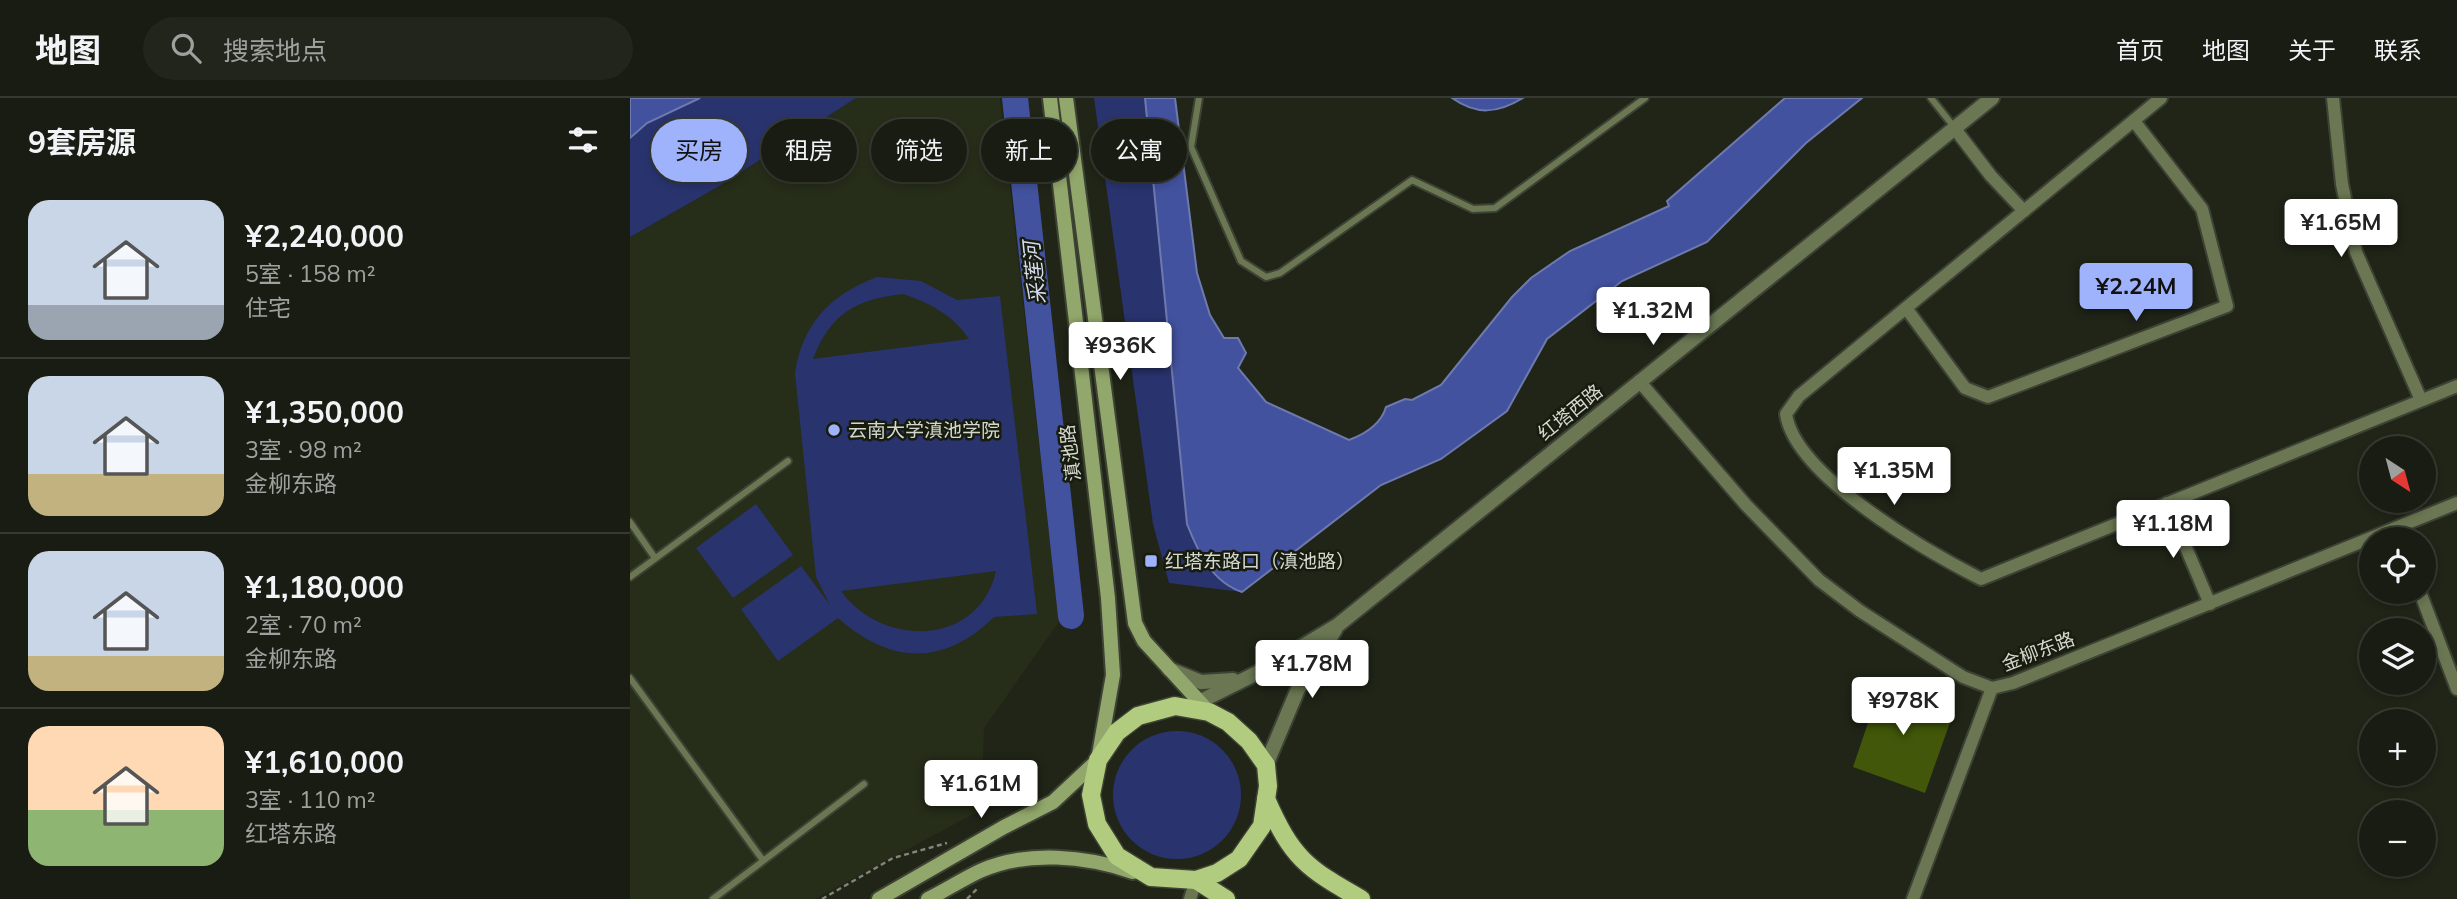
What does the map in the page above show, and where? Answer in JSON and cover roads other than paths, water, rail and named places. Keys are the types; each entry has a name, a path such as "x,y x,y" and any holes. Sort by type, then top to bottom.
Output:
{"main road":[{"name":"滇池路","path":"1050,98 1108,598 1114,675 1098,760"},
{"path":"1066,98 1131,604 1144,641 1198,707"},
{"path":"879,899 1053,802 1098,760 1117,732 1138,716 1175,706 1198,707 1228,722 1249,741 1266,765 1266,799 1262,826 1238,859 1217,873 1196,880 1151,877 1078,858 1003,863 980,871 928,899"},
{"path":"1098,760 1091,795 1097,824 1117,856 1151,877"},
{"path":"1266,799 1291,849 1304,863 1361,899"},
{"path":"1196,880 1226,899"}],"street":[{"name":"红塔西路","path":"1338,625 1992,98"},
{"path":"2161,98 1799,396 1786,414 1788,432 1820,472 1912,541 1982,579 2457,386"},
{"path":"2333,98 2342,184 2356,252 2421,400"},
{"path":"1906,308 1965,388 1988,397 2227,306 2202,209 2134,121"},
{"path":"1955,129 1991,176 2024,211"},
{"name":"金柳东路","path":"1639,381 1746,505 1819,580 1860,611 1952,669 1992,688 2013,683 2359,548"},
{"path":"2167,503 2210,604"},
{"name":"金柳东路","path":"2410,527 2457,503"},
{"path":"2425,604 2457,689"},
{"path":"1198,707 1238,680 1264,670 1338,625"},
{"path":"1266,765 1298,689 1338,625"},
{"path":"1169,669 1201,682 1238,680"},
{"path":"1913,899 1992,688"},
{"path":"1191,899 1196,880"}],"lane":[{"path":"1199,98 1191,147 1241,261 1266,276 1280,273 1412,180 1473,209 1495,208 1644,98"},
{"path":"1931,98 1955,129"},
{"path":"630,577 789,461"},
{"path":"630,522 656,558"},
{"path":"630,678 762,859"},
{"path":"713,899 762,859 864,784"}],"waterway":[{"name":"采莲河","path":"1015,98 1071,616"}],"place":[{"name":"云南大学滇池学院","path":"834,430"},
{"name":"红塔东路口（滇池路）","path":"1151,561"}]}
